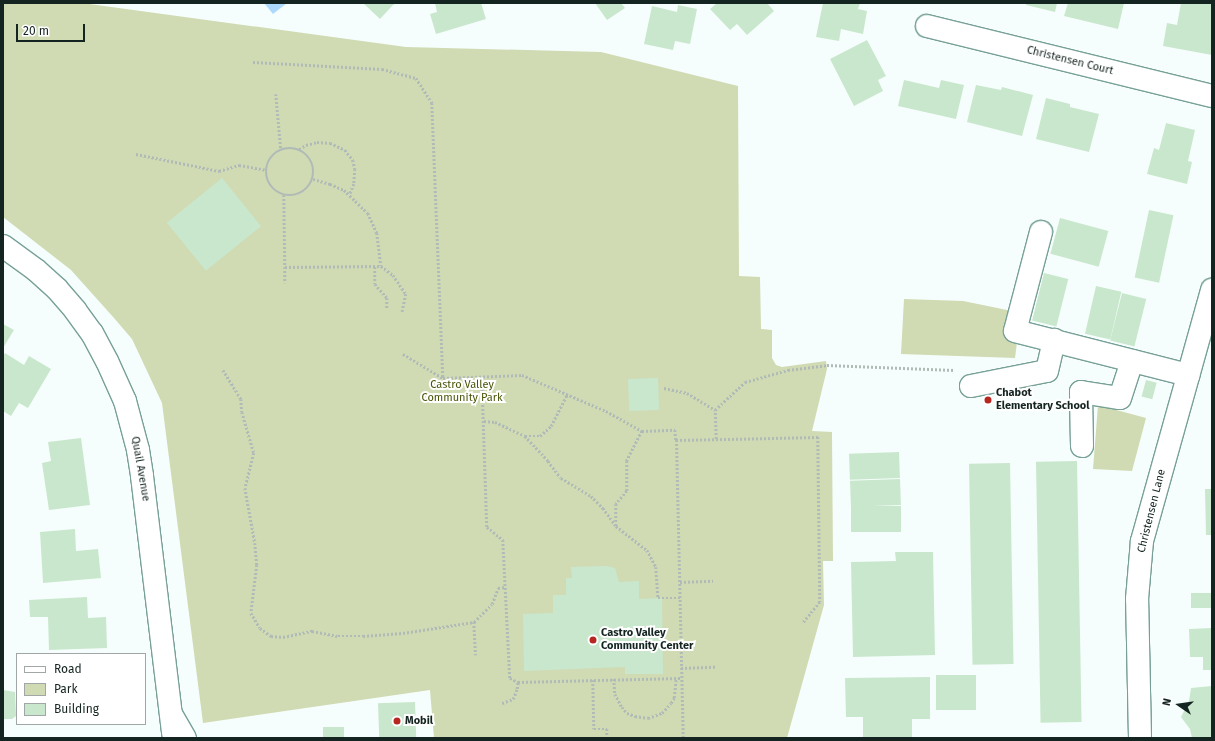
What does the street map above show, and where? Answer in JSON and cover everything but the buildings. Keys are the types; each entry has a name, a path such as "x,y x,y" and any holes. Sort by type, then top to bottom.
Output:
{"street":[{"name":"Christensen Court","path":"927,26 1212,96"},
{"path":"1041,232 1015,331 1188,375"},
{"name":"Quail Avenue","path":"3,246 57,289 75,310 92,333 107,361 124,401 138,450 142,476 172,714 173,738"},
{"name":"Christensen Lane","path":"1140,738 1137,599 1142,541 1212,290"},
{"path":"966,379 1047,371 1054,340"},
{"path":"1082,446 1081,392 1120,398 1132,360"},
{"path":"172,714 185,738"}],"path":[{"path":"252,62 382,69 416,78 432,102 443,378"},
{"path":"276,94 281,150"},
{"path":"298,150 306,144 317,142 330,143 346,150 353,160 355,169 354,184 350,194"},
{"path":"281,150 298,150 307,155 312,161 314,171 313,179 307,188 300,194 296,196 284,195 272,188 268,180 266,170 272,156 281,150"},
{"path":"136,154 219,171 239,165 266,170"},
{"path":"313,179 337,186 350,194 368,213 379,241 381,266"},
{"path":"284,195 285,283"},
{"path":"285,267 381,266 394,275 406,294 402,313"},
{"path":"375,267 375,284 387,298 387,310"},
{"path":"403,354 443,378 522,376 606,411 642,431 675,430 683,738"},
{"path":"716,439 715,410 745,382 788,370 827,365 966,379"},
{"path":"223,370 241,399 242,412 254,453 245,488 255,543 257,565 252,613 260,628 271,636 283,637 312,631 338,636 362,636 403,633 474,622 492,604 498,588 505,587"},
{"path":"482,377 488,526 503,540 510,678 518,682 681,678"},
{"path":"664,388 687,393 715,410"},
{"path":"525,436 540,436 551,426 567,394"},
{"path":"484,421 496,422 525,436 561,478 591,496 603,508 616,526 647,550 656,567 658,598 680,598"},
{"path":"616,526 616,504 626,491 627,461 642,431"},
{"path":"676,440 818,437 820,602 804,622"},
{"path":"680,582 713,582"},
{"path":"474,622 476,655"},
{"path":"681,668 715,667"},
{"path":"614,679 615,694 622,707 634,716 648,718 662,713 671,703 674,698 676,678"},
{"path":"593,680 594,729 607,729 607,738"},
{"path":"502,703 513,699 518,682"}],"green space":[{"name":"Castro Valley Community Park","path":"3,3 82,3 406,47 601,52 738,86 739,276 760,277 761,329 772,330 772,358 776,365 782,367 826,361 827,369 812,431 832,432 833,561 823,561 824,605 787,738 434,738 430,690 203,723 162,403 132,339 71,270 3,217"},
{"path":"904,299 963,301 1012,311 1018,334 1015,358 901,354"},
{"path":"1098,405 1146,418 1132,471 1093,469"}],"water":[{"path":"264,3 287,3 273,14"}],"place":[{"name":"Chabot Elementary School","path":"988,400"},
{"name":"Castro Valley Community Center","path":"593,640"},
{"name":"Mobil","path":"397,721"}]}
